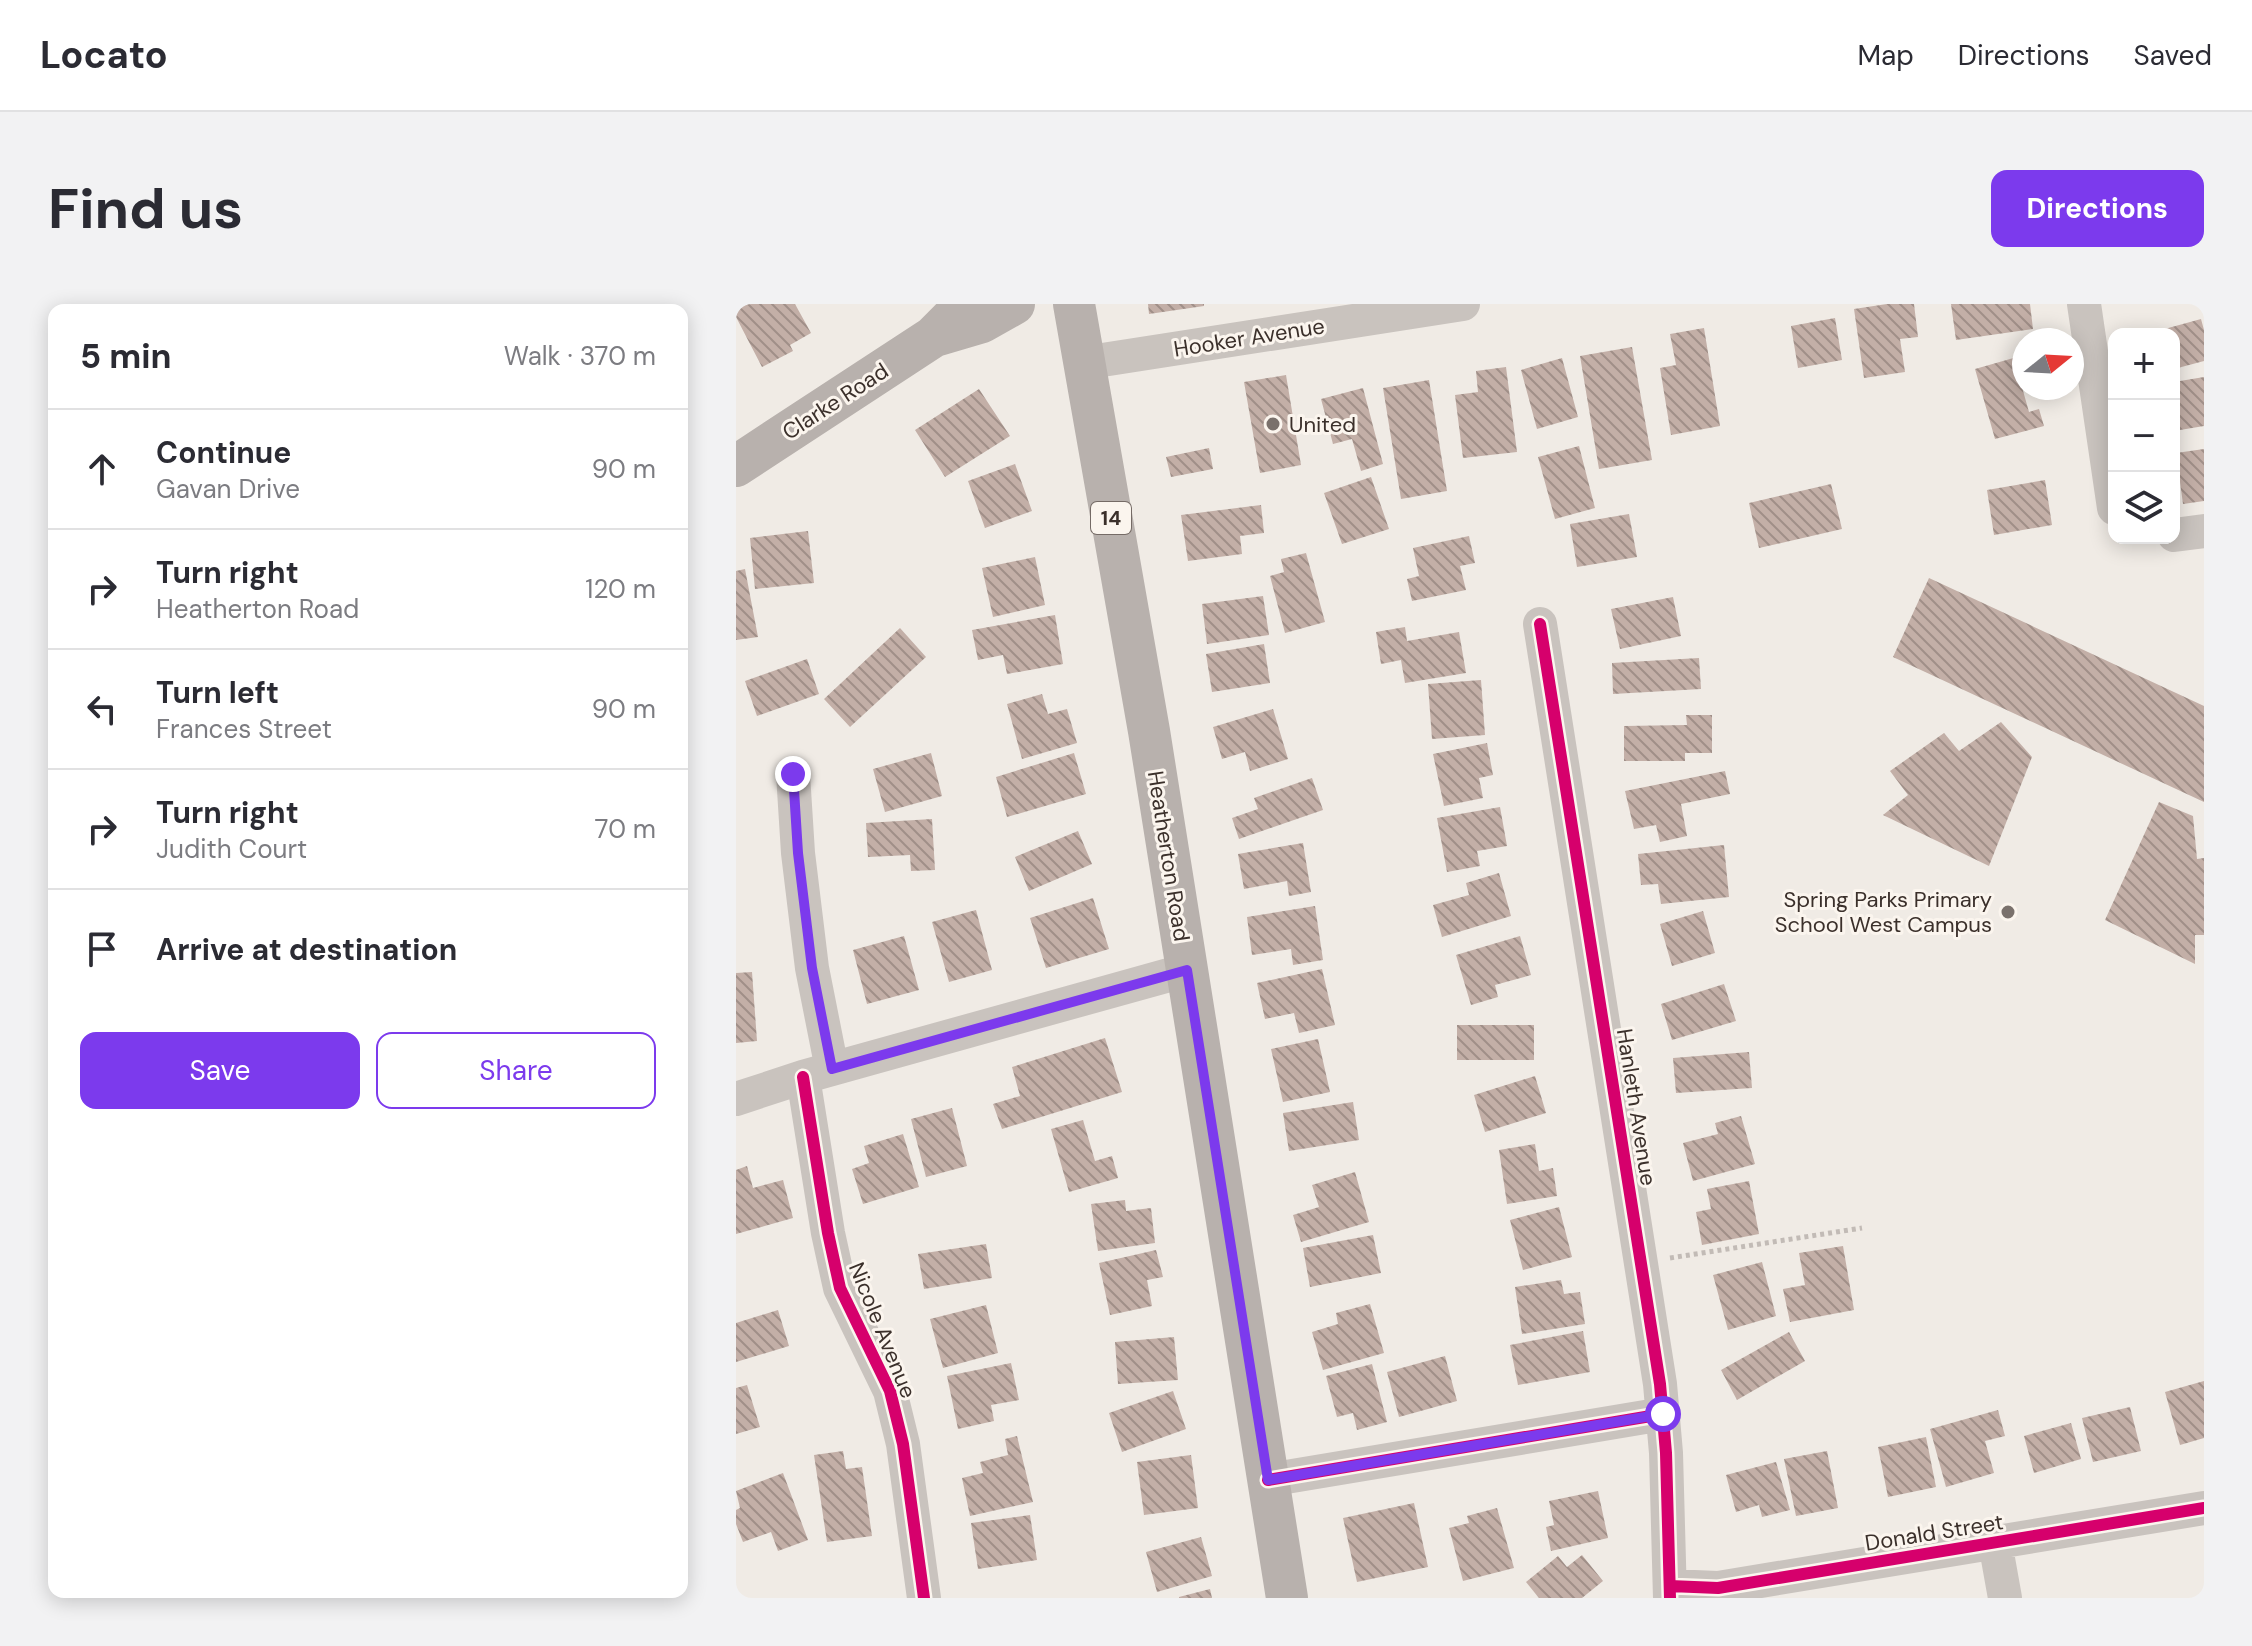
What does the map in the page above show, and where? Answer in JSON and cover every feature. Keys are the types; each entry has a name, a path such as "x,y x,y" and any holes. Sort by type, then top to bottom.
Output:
{"main road":[{"name":"Clarke Road","path":"736,466 933,337 966,304"},
{"name":"Clarke Road","path":"933,337 982,322 1014,304"},
{"name":"Heatherton Road","path":"1074,304 1149,731 1287,1598"}],"street":[{"name":"Hooker Avenue","path":"1083,363 1463,304"},
{"path":"2084,304 2109,472"},
{"path":"2180,534 2204,531"},
{"name":"Hanleth Avenue","path":"1540,624 1653,1337 1663,1414 1670,1592"},
{"name":"Nicole Avenue","path":"793,774 798,853 812,968 828,1233 840,1288 890,1391 903,1444 924,1598"},
{"path":"736,1099 817,1073 1187,970"},
{"path":"1268,1480 1663,1414"},
{"name":"Donald Street","path":"1670,1592 1718,1588 2204,1508"},
{"path":"1995,1542 2005,1598"}],"path":[{"path":"1670,1258 1862,1228"}],"building":[{"path":"736,304 795,304 811,333 790,345 793,351 762,367 736,317"},
{"path":"1148,304 1204,304 1204,306 1149,314"},
{"path":"1914,304 1918,337 1900,339 1905,372 1864,378 1854,309"},
{"path":"1951,304 2030,304 2033,328 2012,328 2012,332 1956,340"},
{"path":"1835,318 1842,360 1798,368 1791,326"},
{"path":"2201,319 2204,361 2180,367 2180,328 2168,328"},
{"path":"1704,328 1720,426 1671,435 1660,368 1676,365 1670,334"},
{"path":"1632,347 1652,460 1599,469 1580,356"},
{"path":"1562,358 1578,417 1537,429 1521,370"},
{"path":"2012,358 2012,400 2026,400 2029,412 2039,409 2044,426 1995,439 1975,369"},
{"path":"1506,367 1517,452 1463,458 1455,395 1478,392 1476,371"},
{"name":"United","path":"1286,375 1301,465 1260,473 1244,382"},
{"path":"2204,377 2204,426 2180,430 2180,381"},
{"path":"1429,380 1447,491 1401,499 1383,388"},
{"path":"1363,388 1383,464 1361,471 1352,439 1333,444 1321,399"},
{"path":"979,389 1010,436 945,477 915,430"},
{"path":"1579,446 1595,508 1555,519 1538,457"},
{"path":"1209,448 1213,469 1171,477 1166,457"},
{"path":"2204,449 2204,501 2183,504 2180,452"},
{"path":"1015,464 1032,511 985,528 968,481"},
{"path":"1371,477 1389,529 1342,544 1324,493"},
{"path":"2045,480 2052,525 1994,535 1987,490"},
{"path":"1831,484 1842,529 1759,548 1749,503"},
{"path":"1261,505 1264,533 1240,536 1242,554 1188,561 1181,515"},
{"path":"1629,514 1637,557 1577,567 1570,524"},
{"path":"808,531 814,583 755,589 750,538"},
{"path":"1469,536 1475,563 1460,566 1466,590 1412,601 1407,579 1419,576 1413,548"},
{"path":"1306,553 1325,622 1285,633 1270,576 1284,572 1281,559"},
{"path":"1035,557 1045,605 993,617 982,568"},
{"path":"745,569 758,637 736,640 736,571"},
{"path":"1929,578 2204,706 2204,802 1893,657"},
{"path":"1263,596 1269,635 1207,644 1202,604"},
{"path":"1673,597 1681,636 1620,649 1611,609"},
{"path":"1055,615 1063,664 1007,674 1003,655 978,660 972,630"},
{"path":"1405,627 1407,641 1459,632 1466,673 1405,683 1401,660 1381,664 1376,632"},
{"path":"900,628 926,657 850,727 824,699"},
{"path":"1264,644 1270,683 1212,692 1206,654"},
{"path":"1699,658 1701,689 1613,694 1612,663"},
{"path":"807,659 819,694 757,716 745,681"},
{"path":"1481,680 1485,735 1432,739 1428,684"},
{"path":"1042,694 1048,714 1067,709 1077,743 1022,759 1007,704"},
{"path":"1273,709 1288,759 1250,771 1245,752 1222,759 1213,727"},
{"path":"1686,715 1712,715 1712,753 1685,753 1685,761 1624,761 1624,726 1687,725"},
{"path":"2001,722 2032,757 1989,866 1883,815 1908,795 1890,771 1944,733 1959,751"},
{"path":"1487,743 1493,775 1479,778 1483,798 1444,806 1433,754"},
{"path":"931,753 942,796 885,812 873,769"},
{"path":"1074,753 1086,794 1007,817 996,777"},
{"path":"1725,771 1730,794 1681,804 1687,836 1660,842 1656,825 1634,829 1625,791"},
{"path":"1312,778 1323,810 1239,839 1232,818 1258,809 1254,798"},
{"path":"2159,802 2193,816 2197,859 2204,858 2204,935 2195,935 2195,964 2105,920"},
{"path":"1500,807 1507,846 1477,851 1480,866 1447,872 1437,818"},
{"path":"932,819 935,870 911,871 910,855 868,857 866,823"},
{"path":"1078,831 1092,864 1029,891 1015,857"},
{"path":"1303,843 1311,892 1289,896 1287,881 1244,889 1238,854"},
{"path":"1724,845 1729,897 1661,904 1658,884 1641,885 1638,854"},
{"path":"1499,873 1511,916 1442,937 1433,905 1469,895 1466,883"},
{"path":"1093,898 1109,949 1046,968 1030,918"},
{"path":"1315,906 1323,960 1293,965 1291,949 1252,955 1247,917"},
{"path":"976,910 992,970 949,982 932,922"},
{"path":"1703,911 1715,953 1672,966 1660,924"},
{"path":"904,936 919,990 867,1004 853,950"},
{"path":"1520,936 1531,975 1495,985 1498,997 1471,1005 1456,955"},
{"path":"1322,969 1335,1025 1299,1033 1294,1013 1265,1019 1257,983"},
{"path":"752,972 757,1041 736,1043 736,973"},
{"path":"1724,984 1736,1021 1672,1040 1661,1004"},
{"path":"1457,1025 1534,1025 1534,1060 1457,1060"},
{"path":"1105,1038 1122,1092 1002,1129 993,1104 1020,1096 1012,1067"},
{"path":"1318,1039 1330,1092 1283,1102 1271,1049"},
{"path":"1749,1052 1752,1088 1676,1093 1673,1058"},
{"path":"1535,1076 1546,1113 1485,1132 1474,1095"},
{"path":"1353,1102 1359,1140 1289,1151 1283,1113"},
{"path":"952,1108 967,1166 926,1177 911,1119"},
{"path":"1741,1116 1755,1164 1693,1181 1683,1143 1718,1134 1715,1123"},
{"path":"1083,1120 1095,1161 1112,1156 1118,1178 1069,1192 1051,1129"},
{"path":"903,1134 919,1187 863,1204 852,1169 869,1163 864,1146"},
{"path":"1535,1144 1539,1171 1553,1168 1557,1196 1507,1204 1499,1150"},
{"path":"747,1166 753,1188 783,1180 793,1218 736,1234 736,1170"},
{"path":"1355,1172 1369,1222 1301,1242 1293,1215 1319,1207 1312,1185"},
{"path":"1749,1181 1759,1234 1702,1245 1696,1212 1711,1209 1707,1189"},
{"path":"1125,1200 1126,1211 1151,1208 1155,1243 1098,1251 1091,1204"},
{"path":"1559,1207 1572,1257 1523,1270 1510,1220"},
{"path":"1373,1235 1381,1273 1310,1287 1303,1248"},
{"path":"986,1244 992,1278 924,1289 918,1254"},
{"path":"1843,1246 1854,1310 1790,1322 1783,1289 1805,1285 1799,1253"},
{"path":"1156,1250 1163,1277 1147,1280 1152,1306 1110,1315 1099,1263"},
{"path":"1762,1262 1776,1316 1728,1330 1713,1275"},
{"path":"1561,1280 1564,1294 1580,1292 1585,1324 1522,1334 1515,1287"},
{"path":"1370,1304 1384,1353 1323,1370 1312,1332 1338,1324 1336,1313"},
{"path":"986,1305 998,1353 943,1368 930,1319"},
{"path":"778,1310 789,1346 736,1362 736,1323"},
{"path":"1583,1331 1590,1372 1518,1385 1510,1345"},
{"path":"1789,1332 1805,1361 1737,1400 1721,1370"},
{"path":"1174,1337 1178,1380 1118,1384 1115,1342"},
{"path":"1445,1356 1457,1401 1399,1417 1387,1372"},
{"path":"1011,1363 1019,1400 991,1405 994,1421 958,1429 947,1376"},
{"path":"1372,1364 1387,1422 1357,1430 1353,1413 1337,1417 1326,1376"},
{"path":"2204,1381 2204,1438 2180,1445 2165,1392"},
{"path":"747,1385 760,1427 736,1434 736,1388"},
{"path":"1173,1391 1186,1429 1122,1452 1109,1413"},
{"path":"2130,1407 2141,1451 2093,1462 2082,1418"},
{"path":"1998,1410 2005,1436 1985,1441 1994,1473 1946,1487 1930,1429"},
{"path":"2071,1423 2081,1459 2034,1473 2024,1436"},
{"path":"1017,1436 1033,1502 970,1516 962,1478 983,1473 980,1462 1008,1455 1005,1439"},
{"path":"1926,1437 1936,1487 1888,1497 1878,1447"},
{"path":"843,1451 846,1469 862,1467 872,1536 827,1542 814,1455"},
{"path":"1827,1451 1838,1508 1796,1516 1784,1459"},
{"path":"1191,1455 1198,1508 1144,1515 1137,1462"},
{"path":"1776,1462 1790,1510 1762,1517 1759,1505 1736,1512 1726,1475"},
{"path":"783,1473 808,1540 778,1551 771,1532 743,1542 736,1524 736,1510 740,1508 736,1491"},
{"path":"1598,1491 1608,1538 1551,1551 1546,1527 1554,1525 1549,1501"},
{"path":"1414,1503 1428,1567 1357,1582 1343,1518"},
{"path":"1497,1508 1514,1568 1463,1581 1449,1528 1469,1523 1467,1516"},
{"path":"1030,1515 1037,1560 978,1569 971,1523"},
{"path":"1201,1537 1212,1576 1157,1592 1146,1552"},
{"path":"1582,1555 1603,1581 1582,1598 1539,1598 1526,1582 1558,1556 1567,1567"},
{"path":"1210,1589 1212,1598 1179,1598 1179,1597"}],"cycle path":[{"path":"1540,624 1660,1384 1666,1453 1670,1598"},
{"path":"803,1077 840,1288 890,1391 903,1444 924,1598"},
{"path":"1268,1480 1663,1414"},
{"path":"1670,1586 1718,1588 2204,1508"}],"place":[{"name":"United","path":"1273,424"},
{"name":"Spring Parks Primary School West Campus","path":"2008,912"}],"route":[{"path":"793,774 798,853 812,968 832,1069 1187,970 1268,1480 1663,1414"}]}
